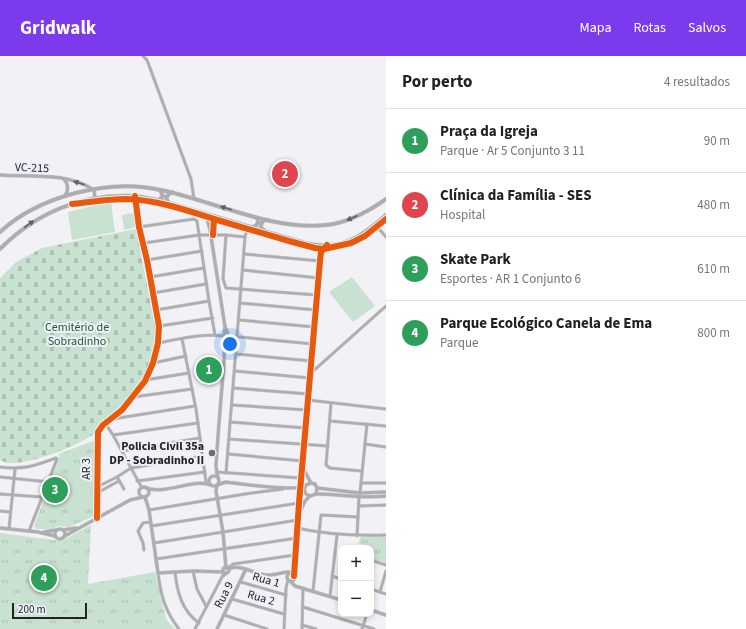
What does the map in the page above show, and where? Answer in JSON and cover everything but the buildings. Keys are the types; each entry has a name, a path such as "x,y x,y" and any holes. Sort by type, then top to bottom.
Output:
{"main road":[{"path":"0,232 29,212 49,201 94,190 126,186 160,189 279,223 308,226 327,225 347,220 386,200"},
{"path":"159,200 163,196 160,189"},
{"path":"169,203 166,197 172,192"},
{"path":"0,250 13,236 34,221 56,210 95,198 135,196 159,200 317,245 327,245 357,238 386,215"},
{"path":"249,226 256,226 258,222 258,219 254,216"},
{"path":"264,231 261,224 264,220 269,220"}],"street":[{"path":"143,56 147,60 191,179 194,199"},
{"name":"VC-215","path":"0,175 63,178 86,185 94,190"},
{"path":"63,178 68,186 68,192 65,196"},
{"path":"94,190 95,198"},
{"path":"135,196 139,227 144,243 159,326 158,343 153,363 145,380 122,410 105,423 122,451 137,481 148,491 145,497 149,510 159,586 168,614 179,629"},
{"path":"206,214 210,230 225,327 229,336 225,346"},
{"path":"210,230 216,217"},
{"path":"139,227 194,219 197,221 215,335"},
{"path":"375,224 386,237"},
{"path":"226,473 245,237 249,226"},
{"path":"144,243 210,235 245,237"},
{"path":"226,235 223,279 226,288 318,295"},
{"path":"317,245 321,252"},
{"path":"284,629 286,588 295,566 300,488 321,252 327,245"},
{"path":"147,260 202,251"},
{"path":"244,254 320,261"},
{"path":"150,276 204,268"},
{"path":"243,270 319,278"},
{"path":"153,293 206,284"},
{"path":"156,310 209,301"},
{"path":"240,303 316,310"},
{"path":"311,373 386,306"},
{"path":"159,326 213,318"},
{"path":"239,320 315,327"},
{"path":"225,327 223,336 225,346 216,466 219,482 216,490 223,532 226,570"},
{"path":"158,343 215,335 313,344"},
{"path":"223,336 229,336"},
{"path":"182,339 198,423 205,473 211,485 216,490"},
{"path":"236,354 312,361"},
{"path":"153,363 186,356"},
{"path":"235,371 310,378"},
{"path":"145,380 189,373"},
{"path":"233,388 309,394"},
{"path":"133,397 192,389"},
{"path":"308,400 386,409"},
{"path":"331,403 326,465 327,467 361,472"},
{"path":"232,404 308,410"},
{"path":"111,419 195,406"},
{"path":"330,420 386,426"},
{"path":"230,422 306,428"},
{"name":"AR 3","path":"97,518 98,432 105,423"},
{"path":"113,435 198,423"},
{"path":"357,536 361,472 367,424"},
{"path":"122,451 200,438"},
{"path":"229,439 328,446"},
{"path":"365,444 386,446"},
{"path":"228,454 303,461"},
{"path":"97,487 117,477 130,468 203,456"},
{"path":"0,467 15,469 30,467 56,458 57,461 29,531"},
{"path":"208,480 216,466"},
{"path":"302,468 311,483 315,484 317,488 372,498 386,496"},
{"path":"9,529 15,469"},
{"path":"216,472 301,478"},
{"path":"205,473 211,485"},
{"path":"137,481 205,473"},
{"path":"0,528 38,532 55,536 59,539 130,500 144,488 156,490 208,480 215,476 226,482 290,488 300,488 311,483"},
{"path":"0,477 49,482"},
{"path":"117,477 124,489"},
{"path":"97,493 119,481"},
{"path":"211,485 226,482"},
{"path":"361,482 386,483"},
{"path":"305,486 305,492"},
{"path":"149,510 290,488"},
{"path":"300,488 310,496"},
{"path":"316,494 317,488"},
{"path":"130,500 145,497 156,490"},
{"path":"139,492 140,496 145,497"},
{"path":"299,514 305,501 310,496 316,494 360,495 386,492"},
{"path":"0,494 42,497"},
{"path":"144,550 138,531 140,525 143,523 151,524 220,515 305,501"},
{"path":"359,506 386,505"},
{"path":"0,511 10,512"},
{"path":"313,591 321,515 358,517"},
{"path":"154,543 298,520"},
{"path":"38,532 80,527"},
{"path":"297,528 337,535 386,535"},
{"path":"55,536 56,530"},
{"path":"63,530 63,537"},
{"path":"330,596 337,535"},
{"path":"156,559 296,538"},
{"path":"195,629 220,579 226,570 233,564 295,555"},
{"path":"374,561 386,565"},
{"path":"158,573 218,571 234,567 265,575 282,573 291,578 298,587 338,599"},
{"name":"Rua 9","path":"217,629 246,569"},
{"path":"193,571 197,589 206,607"},
{"path":"380,592 386,571"},
{"path":"175,572 180,596 184,606 188,613 199,623"},
{"path":"332,576 338,578"},
{"name":"Rua 1","path":"241,582 286,595"},
{"path":"302,629 304,588"},
{"path":"374,590 386,594"},
{"name":"Rua 2","path":"232,599 284,614"},
{"path":"303,607 363,627 374,629"},
{"path":"374,611 386,615"},
{"path":"224,615 268,629"},
{"path":"363,627 366,617"},
{"path":"302,625 316,629"}],"green space":[{"path":"111,202 115,232 72,240 68,212"},
{"path":"134,213 136,227 124,230 122,215"},
{"name":"Cemitério de Sobradinho","path":"136,229 155,326 153,353 150,366 142,383 128,402 110,416 97,431 87,438 66,449 40,458 17,463 9,463 0,460 0,278 16,262 42,248"},
{"path":"352,277 375,306 353,322 329,292"},
{"path":"95,440 94,516 69,527 59,526 52,529 36,529 34,526 59,459 59,454"},
{"path":"74,479 92,479 91,503 73,504"},
{"path":"91,525 88,584 155,572 166,619 175,629 0,629 0,533 62,541"},
{"path":"386,536 386,563 374,560 374,545 359,544 360,537"}],"cycle path":[{"path":"97,518 98,432 103,425 122,410 145,381 153,363 158,343 159,326 147,260 139,227 135,196"},
{"path":"72,204 127,199 149,201 214,219"},
{"path":"213,235 214,219 289,241 324,249 351,243 365,236 386,219"},
{"path":"294,576 320,261 321,252 327,245"}],"place":[{"name":"Clínica da Família - SES","path":"285,174"},
{"name":"Praça da Igreja","path":"209,370"},
{"name":"Policia Civil 35a DP - Sobradinho II","path":"212,453"},
{"name":"Skate Park","path":"55,490"},
{"name":"Parque Ecológico Canela de Ema","path":"44,578"}]}
